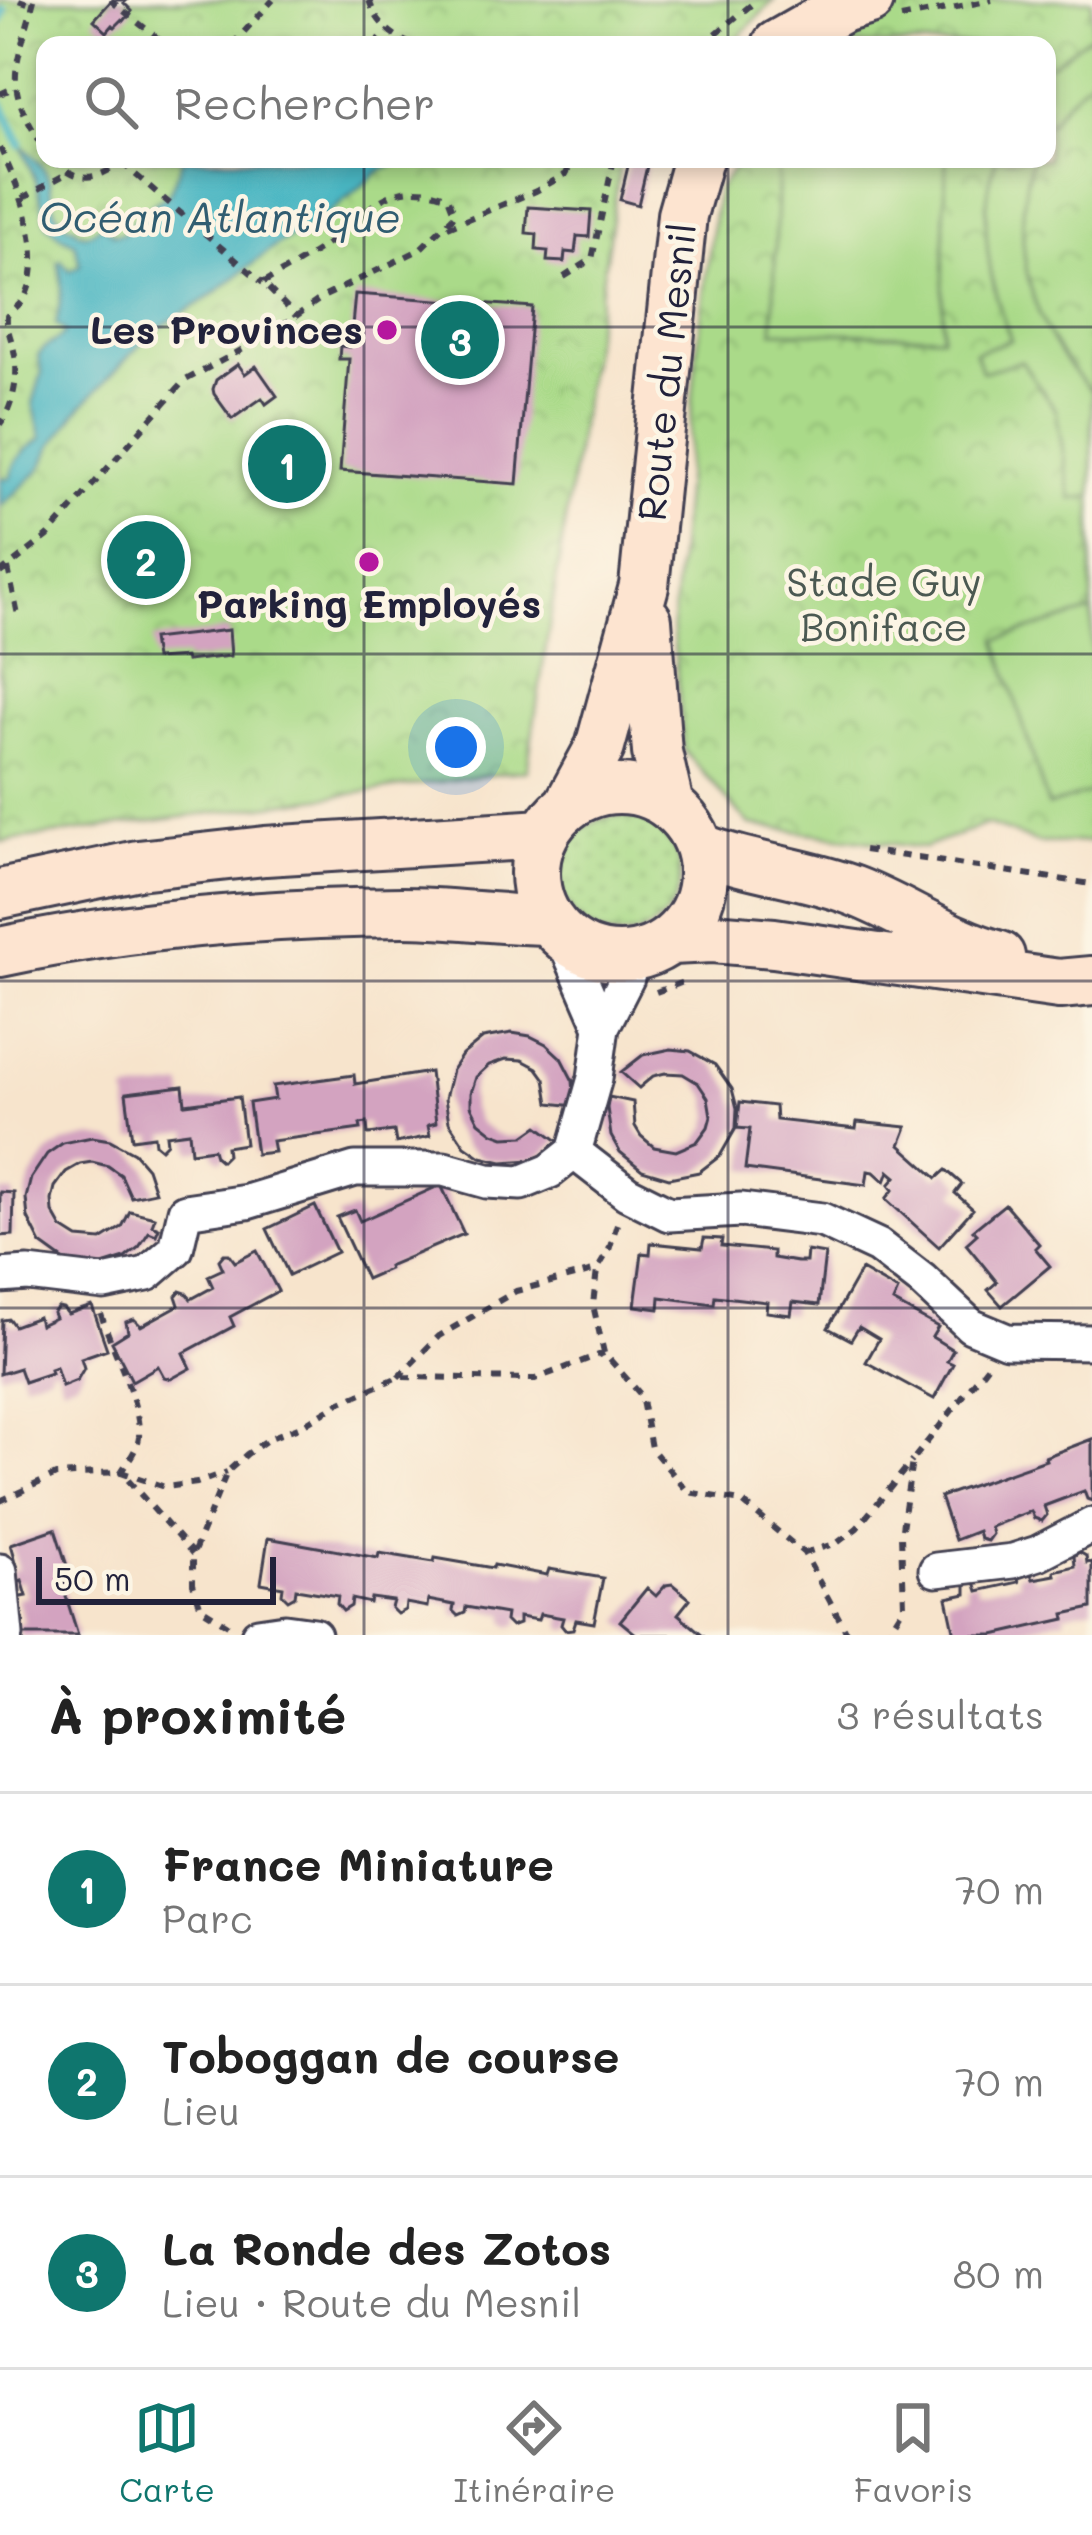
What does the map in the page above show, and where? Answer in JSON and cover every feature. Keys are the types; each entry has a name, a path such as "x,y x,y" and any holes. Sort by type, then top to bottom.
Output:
{"street":[{"path":"794,36 842,8 879,10"},
{"name":"Route du Mesnil","path":"556,820 589,772 599,747 644,586 682,215 695,168"},
{"name":"Route du Mesnil","path":"644,586 657,752 669,805"},
{"path":"0,1276 28,1274 104,1283 147,1274 176,1249 184,1211 247,1202 356,1169 444,1169 521,1184 550,1171 574,1152 595,1078 602,1027 626,977 652,949 689,921 700,898 704,874 700,848 682,817 669,805 629,789 587,795 556,820 535,874 538,895 602,1027"},
{"path":"0,894 138,866 556,820"},
{"path":"700,848 848,889 981,951 1062,966 1092,979"},
{"path":"0,952 109,933 236,919 468,913 555,927 582,950 607,957 712,938 1059,985 1092,979"},
{"path":"574,1152 627,1193 669,1214 741,1210 822,1220 878,1246 971,1326 1006,1341 1092,1342"},
{"path":"936,1570 1013,1562 1092,1525"},
{"path":"0,1571 6,1635"},
{"path":"248,1632 314,1635"}],"path":[{"path":"19,0 34,3 7,91 36,134"},
{"path":"110,0 155,36"},
{"path":"240,36 273,0"},
{"path":"369,0 376,18 398,36"},
{"path":"713,36 757,0"},
{"path":"879,10 992,0"},
{"path":"384,36 389,31"},
{"path":"0,148 26,196 31,266 26,296 7,316 16,372 8,415 0,424"},
{"path":"62,168 67,173 94,176 110,168"},
{"path":"131,168 296,316"},
{"path":"439,230 536,191 569,168"},
{"path":"564,277 592,259 612,168"},
{"path":"26,196 67,173"},
{"path":"18,615 4,571 63,520 184,381 269,335 323,297 418,250 455,215 448,197 420,189 392,194 372,204 315,253 263,283"},
{"path":"865,850 1092,884"},
{"path":"627,1193 609,1250 596,1270 592,1305 604,1353 640,1395 651,1448 688,1492 742,1501 804,1553 848,1635"},
{"path":"0,1501 56,1475 121,1472 165,1486 197,1483 227,1472 270,1438 398,1377 439,1336 516,1292 596,1270"},
{"path":"104,1283 97,1303 134,1401 139,1442 121,1472"},
{"path":"804,1553 837,1543 857,1528 1006,1341"},
{"path":"398,1377 535,1378 604,1353"},
{"path":"886,1635 904,1606 901,1534 913,1461"},
{"path":"121,1472 193,1554"},
{"path":"227,1472 193,1554 193,1584 202,1608 221,1623 248,1632"}],"green space":[{"path":"0,0 774,0 740,36 36,36 36,168 620,168 527,770 0,842"},
{"name":"Stade Guy Boniface","path":"835,0 1092,0 1092,842 1038,843 987,824 924,848 750,825 684,751 672,624 717,191 734,168 1056,168 1056,36 844,34"},
{"path":"1092,34 1092,77 1056,114 1056,60"},
{"path":"778,168 946,168 942,336 773,331"},
{"path":"994,168 1029,168 1024,254 1039,313 1070,367 1092,392 1092,496 1071,499 1056,410 1021,361 982,372 975,352 1011,340 988,251"},
{"path":"1092,611 1092,792 1048,806 997,640"},
{"path":"620,816 643,820 663,833 676,853 680,876 676,899 663,919 643,932 620,936 597,932 577,919 564,899 560,876 564,853 577,833 597,820"}],"water":[{"name":"Océan Atlantique","path":"20,144 36,159 36,168 45,171 60,219 80,233 102,224 114,235 124,233 140,213 169,194 179,168 386,168 321,220 152,332 79,409 40,470 0,507 0,478 10,478 22,454 42,439 33,403 42,373 38,356 65,332 56,324 61,293 58,262 70,271 80,265 75,243 47,224 37,183"}],"building":[{"path":"112,0 127,0 124,3 132,11 107,32 94,20"},
{"path":"628,168 647,168 638,205 620,200"},
{"path":"528,207 591,211 589,237 577,236 575,253 565,252 564,262 547,261 548,251 536,250 537,234 526,233"},
{"path":"355,294 532,307 517,484 340,471 349,359 339,359 340,346 350,347"},
{"path":"238,364 245,374 256,366 277,396 266,404 262,398 232,419 213,389 216,380"},
{"path":"229,630 231,656 155,659 152,639"},
{"path":"512,1033 546,1044 561,1058 573,1081 575,1106 549,1103 545,1079 522,1060 489,1065 476,1077 471,1093 479,1122 504,1137 524,1136 538,1126 558,1141 531,1160 502,1162 481,1157 465,1146 449,1122 445,1099 452,1070 462,1055 483,1038"},
{"path":"671,1049 690,1051 715,1065 732,1089 737,1108 736,1128 720,1156 699,1172 669,1178 642,1170 620,1152 611,1136 607,1108 609,1097 633,1102 635,1126 654,1147 676,1151 697,1142 711,1116 708,1098 698,1083 683,1074 665,1073 639,1088 621,1072 643,1055"},
{"path":"430,1072 436,1123 428,1125 430,1136 396,1143 394,1131 368,1134 367,1123 360,1124 361,1129 272,1141 274,1152 256,1154 249,1103 275,1099 273,1086 354,1075 355,1084"},
{"path":"183,1086 185,1104 239,1097 245,1144 226,1147 227,1155 221,1161 213,1149 191,1152 189,1132 166,1135 167,1143 161,1149 154,1136 132,1139 126,1093"},
{"path":"740,1102 775,1106 776,1120 856,1129 857,1122 907,1127 900,1145 937,1178 946,1170 962,1184 955,1193 973,1209 939,1247 886,1199 896,1177 889,1171 885,1182 868,1171 866,1185 745,1169 750,1129 737,1128"},
{"path":"92,1137 110,1140 134,1153 147,1168 155,1192 131,1197 121,1175 108,1166 80,1164 55,1187 53,1212 62,1228 78,1238 101,1240 122,1227 130,1211 155,1217 152,1225 159,1228 156,1235 149,1232 125,1258 96,1267 66,1262 41,1244 28,1218 26,1198 31,1178 47,1154 63,1143"},
{"path":"441,1185 464,1234 366,1279 337,1217 355,1210 360,1221"},
{"path":"0,1192 14,1193 13,1235 0,1236"},
{"path":"1005,1204 1039,1244 1035,1248 1050,1266 1002,1306 988,1290 997,1282 966,1244 977,1234 973,1230"},
{"path":"315,1206 337,1252 289,1275 267,1229"},
{"path":"704,1238 722,1239 721,1246 773,1251 773,1258 797,1262 806,1262 807,1251 825,1254 819,1305 793,1302 791,1315 766,1312 767,1302 715,1296 714,1304 660,1297 659,1309 635,1306 642,1253 650,1254 651,1243 702,1248"},
{"path":"257,1251 278,1291 230,1317 234,1326 184,1353 191,1368 171,1379 158,1366 132,1381 112,1342 128,1332 126,1322 134,1319 141,1326 179,1305 176,1296 180,1291 191,1299 213,1287 208,1276 223,1269 219,1260 224,1254 235,1262"},
{"path":"861,1270 898,1291 893,1302 938,1327 932,1337 953,1350 947,1361 953,1364 934,1399 866,1362 879,1339 859,1327 851,1340 828,1328"},
{"path":"92,1306 107,1349 81,1358 84,1368 77,1380 62,1386 56,1367 24,1382 19,1368 0,1374 2,1320 9,1319 14,1326 38,1317 40,1325 55,1318 58,1307 68,1314"},
{"path":"1092,1439 1092,1501 1084,1491 1044,1506 1047,1515 1042,1521 1031,1511 990,1527 987,1541 980,1539 978,1531 955,1540 940,1497"},
{"path":"55,1529 72,1581 62,1584 78,1635 20,1635 17,1624 24,1622 17,1598 27,1596 22,1580 14,1583 10,1572 18,1569 11,1544"},
{"path":"268,1538 378,1558 379,1553 603,1578 594,1623 576,1620 573,1629 565,1630 563,1618 540,1614 538,1620 519,1617 519,1624 511,1627 506,1614 466,1607 458,1616 454,1605 428,1600 427,1607 406,1603 405,1610 397,1614 391,1608 393,1601 352,1599 343,1611 338,1596 296,1589 288,1600 283,1587 261,1583"},
{"path":"1079,1552 1087,1563 1092,1562 1092,1608 994,1635 955,1635 947,1598 966,1594 966,1582 975,1582 978,1591 1019,1582 1017,1575 1029,1569 1033,1579 1055,1575 1054,1571 1075,1566 1074,1556"},
{"path":"672,1584 690,1599 678,1614 703,1635 637,1635 620,1621 647,1588 656,1596"}],"waterway":[{"path":"0,21 4,11"},
{"path":"0,102 20,144"}],"place":[{"name":"Les Provinces","path":"387,330"},
{"name":"La Ronde des Zotos","path":"460,340"},
{"name":"France Miniature","path":"287,464"},
{"name":"Toboggan de course","path":"146,560"},
{"name":"Parking Employés","path":"369,562"}]}
